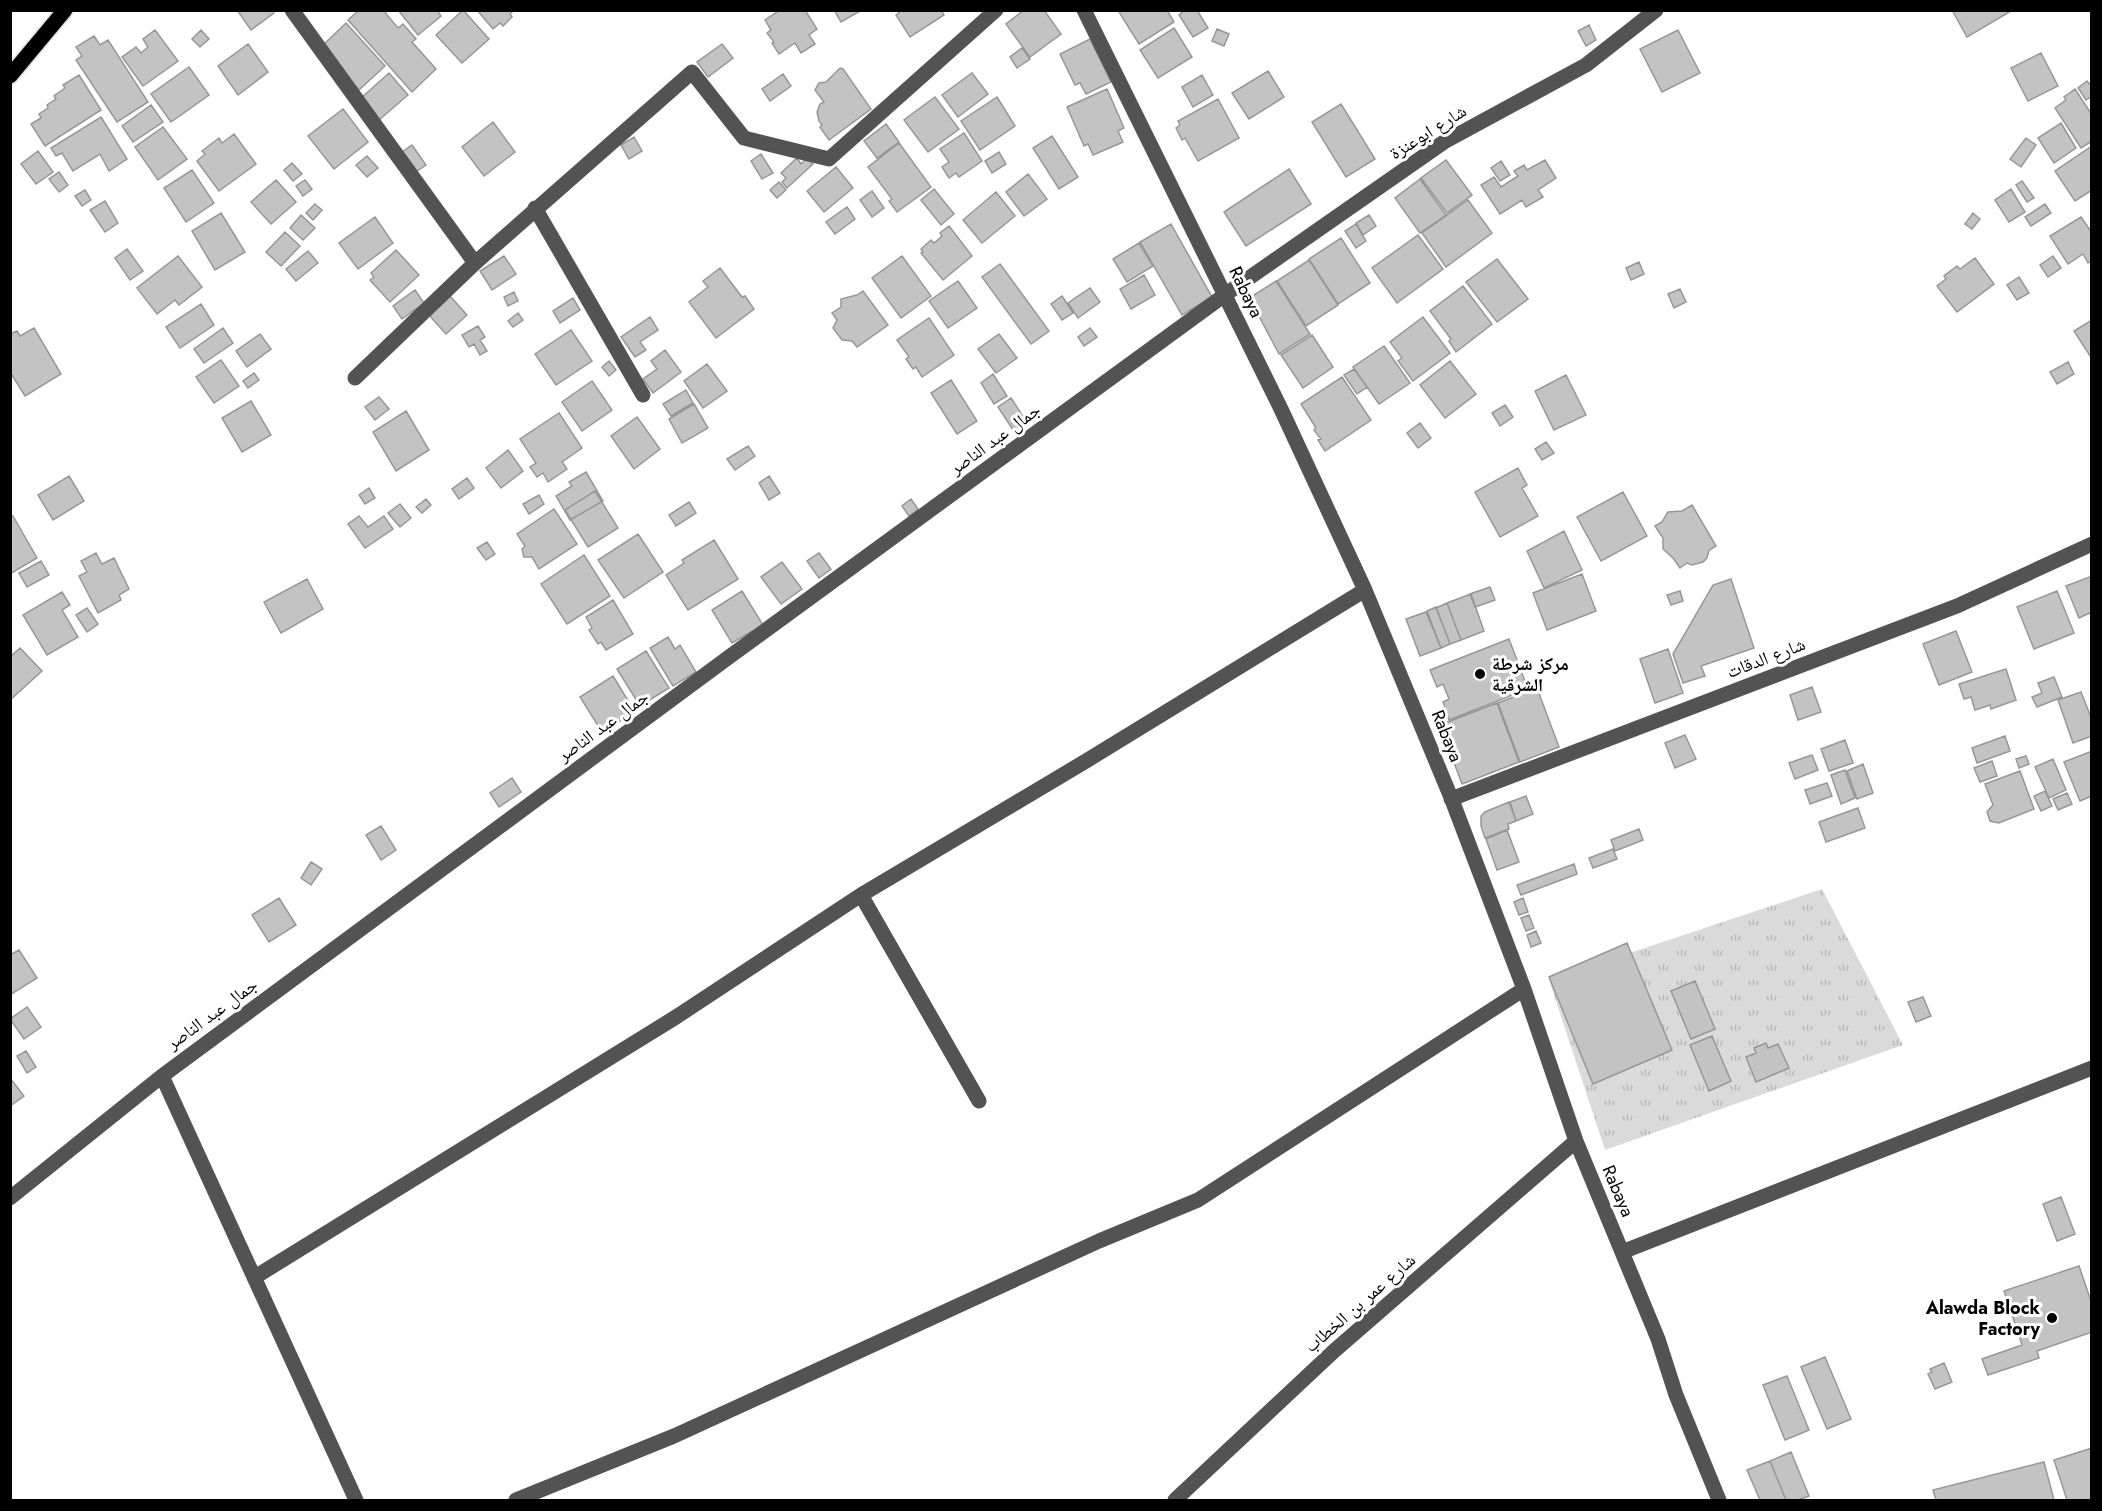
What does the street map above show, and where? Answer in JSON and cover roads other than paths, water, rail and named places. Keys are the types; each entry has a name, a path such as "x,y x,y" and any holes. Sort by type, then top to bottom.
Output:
{"main road":[{"path":"10,76 65,10"}],"street":[{"path":"292,10 475,262"},
{"path":"356,378 475,262 692,72 744,138 829,159 996,10"},
{"name":"Rabaya","path":"1084,10 1226,294 1365,590 1451,799 1524,989 1576,1141 1659,1339 1676,1395 1719,1500"},
{"name":"شارع ابوعنزة","path":"1226,294 1444,142 1586,65 1656,10"},
{"path":"535,208 643,395"},
{"name":"جمال عبد الناصر","path":"10,1198 162,1076 729,657 1226,294"},
{"name":"شارع الدقات","path":"1451,799 1957,606 2091,544"},
{"path":"255,1277 666,1023 861,895 1086,761 1365,590"},
{"path":"861,895 979,1101"},
{"path":"516,1500 674,1436 1099,1241 1198,1200 1524,989"},
{"path":"1622,1252 2091,1068"},
{"path":"162,1076 356,1500"},
{"name":"شارع عمر بن الخطاب","path":"1175,1500 1334,1351 1576,1141"}],"place":[{"name":"مركز شرطة الشرقية","path":"1480,674"},
{"name":"Alawda Block Factory","path":"2052,1318"}]}
